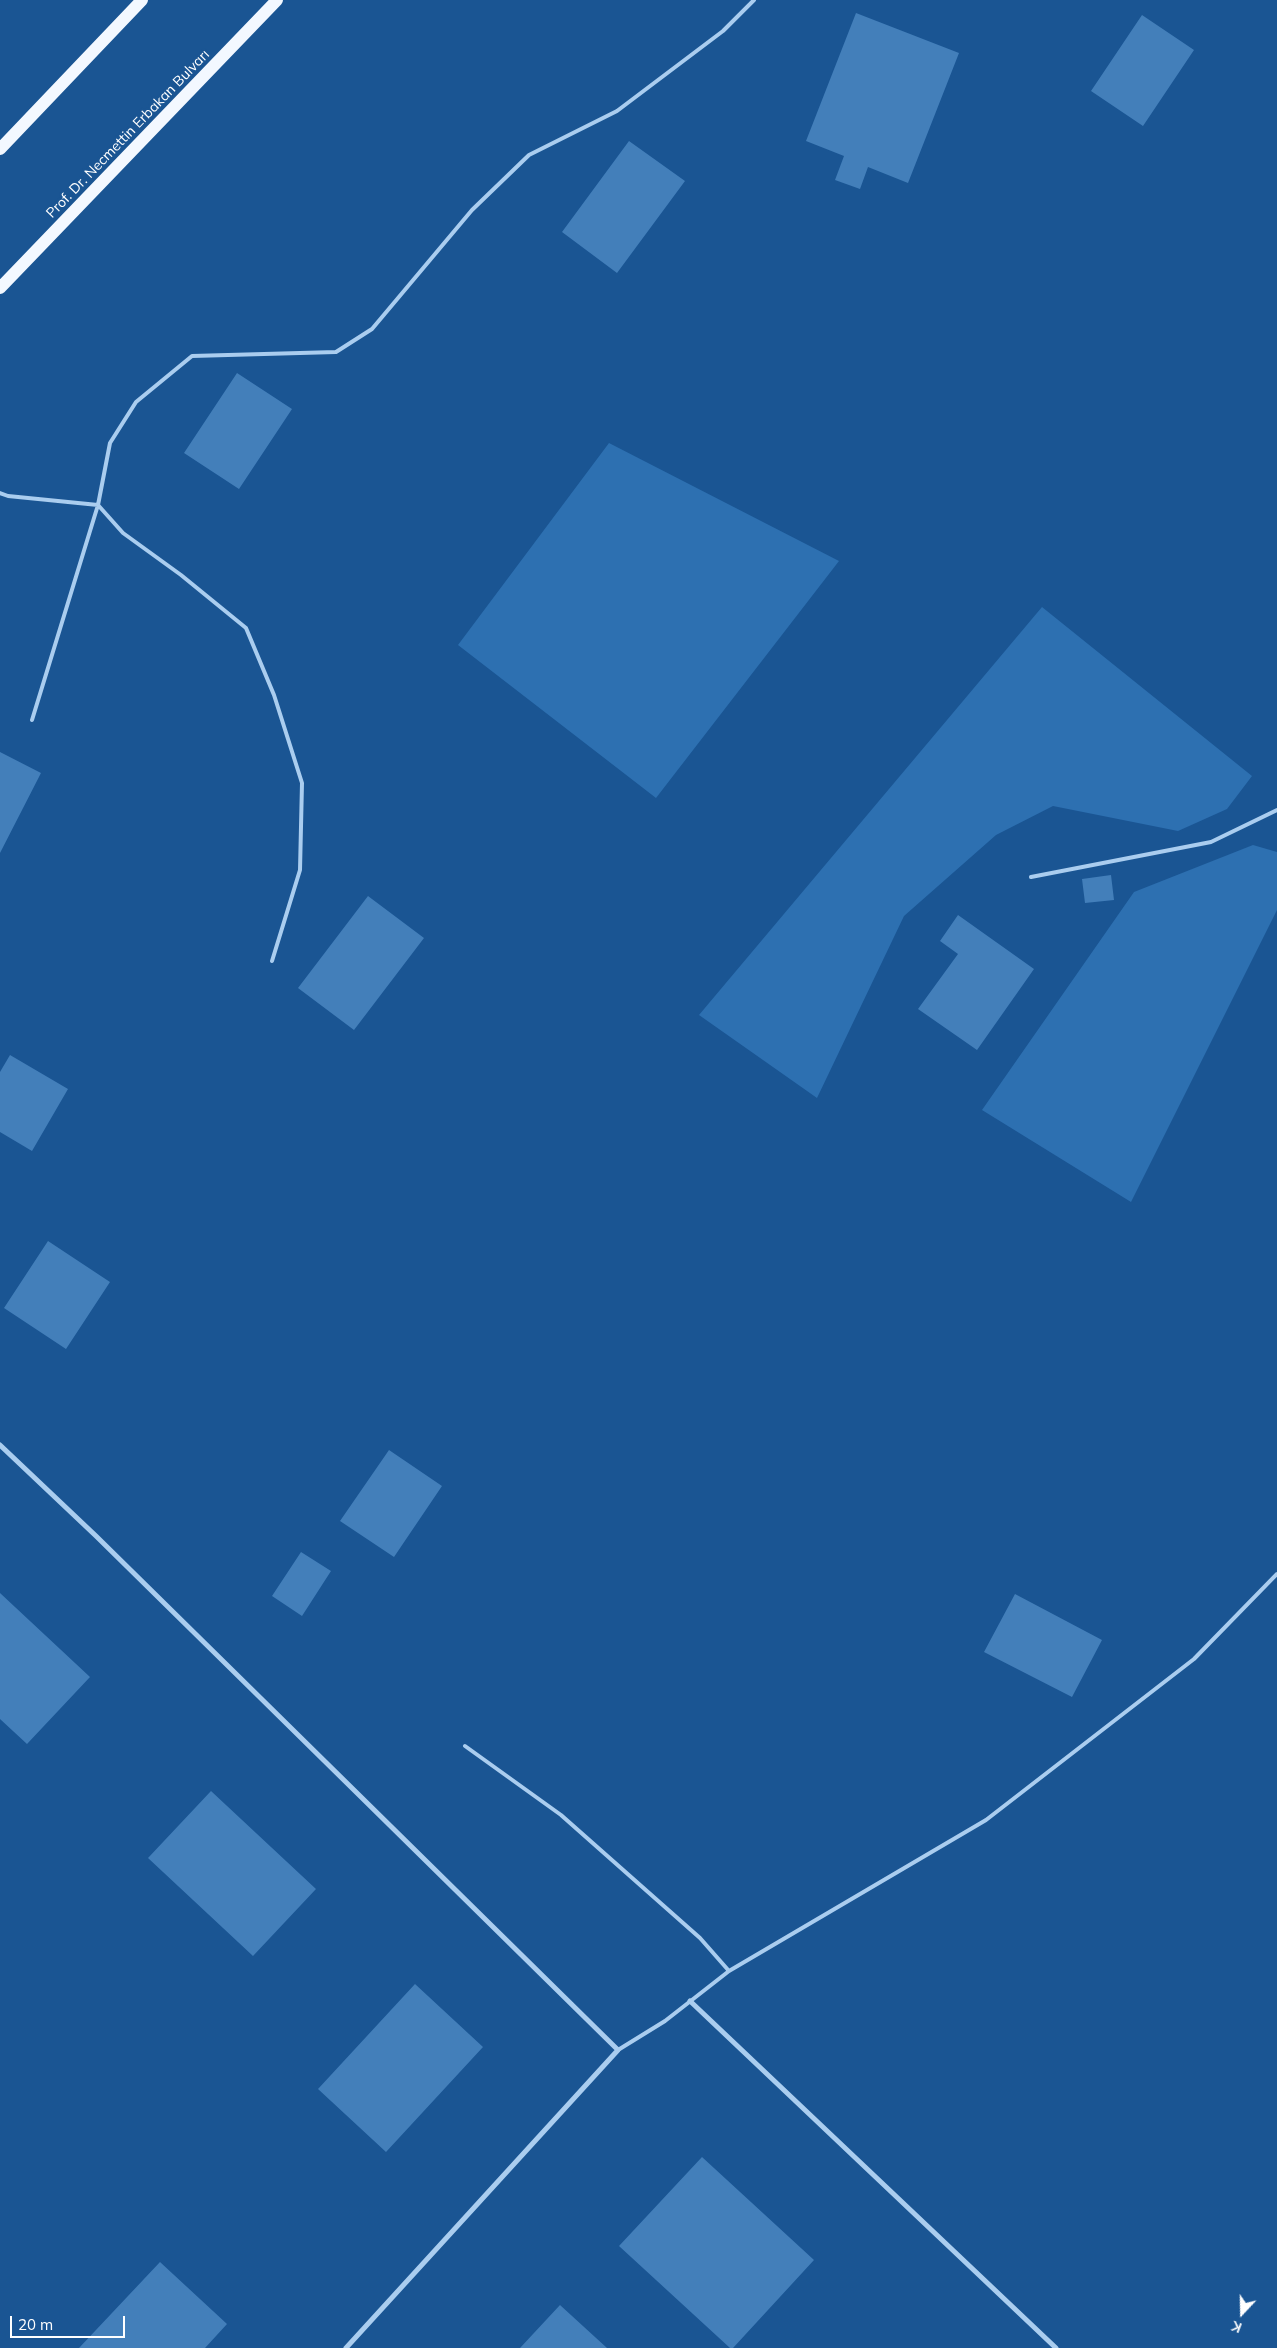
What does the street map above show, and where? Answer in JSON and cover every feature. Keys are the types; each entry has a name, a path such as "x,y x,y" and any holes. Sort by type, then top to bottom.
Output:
{"main road":[{"path":"0,149 142,0"},
{"name":"Prof. Dr. Necmettin Erbakan Bulvarı","path":"0,288 277,0"}],"street":[{"path":"0,1445 96,1536 618,2050 346,2348"},
{"path":"690,2001 1056,2348"}],"lane":[{"path":"32,720 98,506 110,443 136,402 192,356 336,352 372,329 472,210 529,155 617,111 723,31 754,0"},
{"path":"0,493 8,496 98,506 123,533 181,575 246,628 274,695 302,783 300,870 272,961"},
{"path":"1031,877 1211,842 1277,810"},
{"path":"618,2050 665,2021 729,1971 986,1820 1194,1659 1277,1574"},
{"path":"465,1746 561,1815 700,1938 729,1971"}],"shaded area":[{"path":"609,443 839,561 656,798 458,645"},
{"path":"1042,607 1252,776 1227,809 1178,831 1053,806 996,835 904,916 817,1098 699,1015"},
{"path":"1253,845 1277,852 1277,910 1131,1202 982,1110 1134,892"}],"building":[{"path":"856,13 959,53 908,183 868,167 860,189 835,180 844,156 806,141"},
{"path":"1142,15 1194,50 1143,126 1091,91"},
{"path":"629,141 685,181 617,273 562,232"},
{"path":"237,373 292,409 239,489 184,453"},
{"path":"0,752 41,773 0,853"},
{"path":"1111,875 1114,900 1085,903 1082,879"},
{"path":"368,896 424,938 354,1030 298,988"},
{"path":"958,915 1034,969 977,1050 918,1009 958,954 940,941"},
{"path":"10,1055 68,1089 32,1151 0,1132 0,1072"},
{"path":"48,1241 110,1282 66,1349 4,1308"},
{"path":"389,1450 442,1486 394,1557 340,1521"},
{"path":"301,1552 331,1571 302,1616 272,1596"},
{"path":"0,1593 90,1677 27,1744 0,1719"},
{"path":"1015,1594 1102,1640 1072,1697 984,1652"},
{"path":"211,1791 316,1889 253,1956 148,1858"},
{"path":"415,1984 483,2047 386,2152 318,2089"},
{"path":"702,2157 814,2260 733,2348 730,2348 619,2246"},
{"path":"160,2262 227,2324 205,2348 79,2348"},
{"path":"560,2305 607,2348 520,2348"}]}
